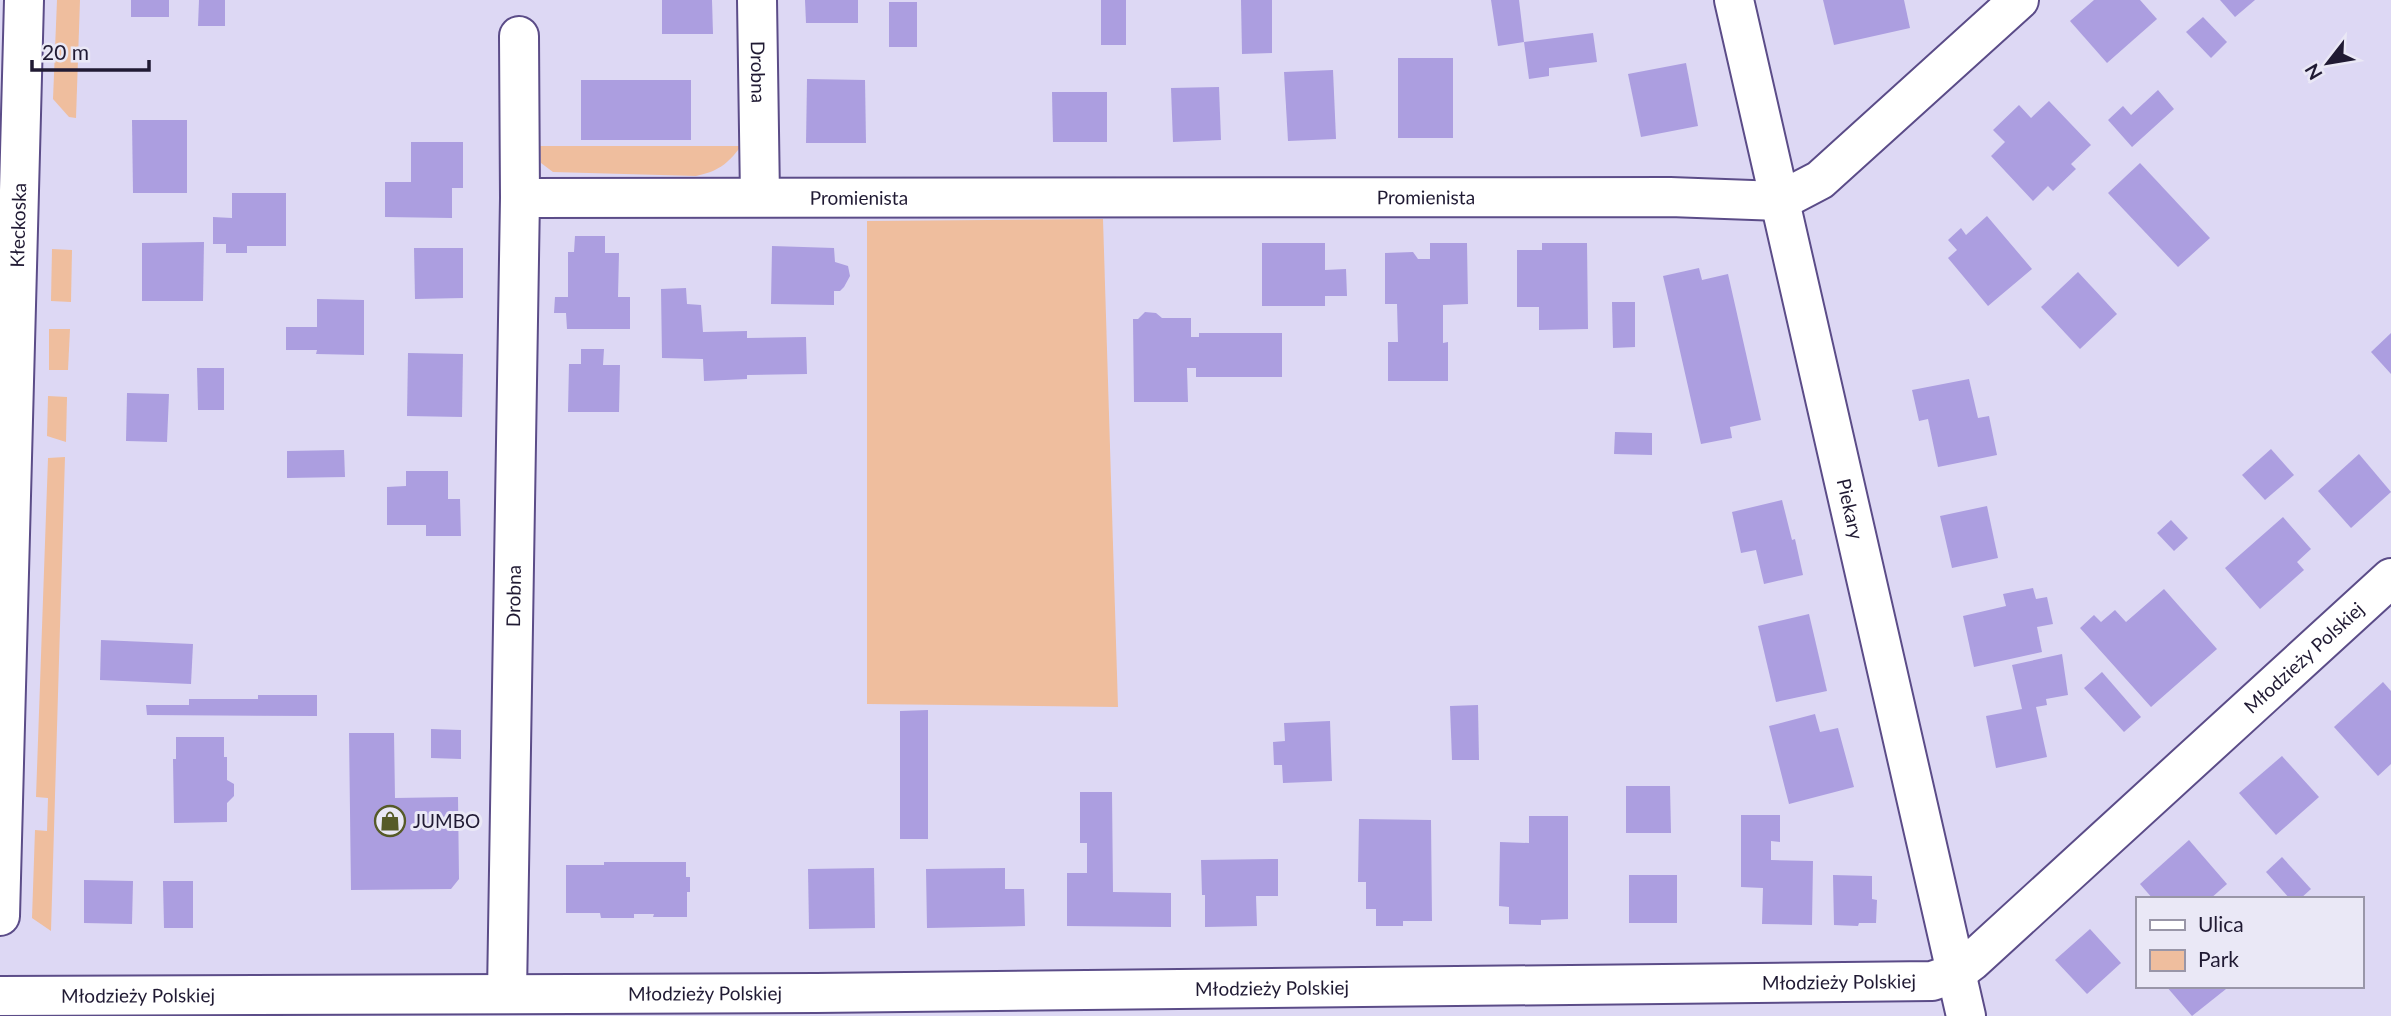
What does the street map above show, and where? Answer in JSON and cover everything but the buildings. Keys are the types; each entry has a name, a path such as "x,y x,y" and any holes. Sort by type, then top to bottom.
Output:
{"street":[{"name":"Kłeckoska","path":"0,916 9,209 24,0"},
{"name":"Drobna","path":"757,0 760,196"},
{"name":"Piekary","path":"1734,0 1966,1016"},
{"name":"Promienista","path":"760,196 1670,197 1780,201 1820,180 2019,0"},
{"name":"Drobna","path":"508,993 520,198 519,36"},
{"path":"520,198 760,196"},
{"name":"Młodzieży Polskiej","path":"0,996 508,993 816,1005 1932,981 1956,973 2391,578"}],"green space":[{"path":"57,0 80,0 76,118 69,117 53,99"},
{"path":"540,146 741,146 722,166 696,176 553,172 541,163"},
{"path":"1103,219 1118,707 867,704 867,221"},
{"path":"52,249 72,250 71,302 51,301"},
{"path":"49,329 70,329 68,370 49,370"},
{"path":"48,396 67,397 66,442 47,436"},
{"path":"65,457 51,931 32,918 35,830 47,831 48,798 36,797 48,458"}],"place":[{"name":"JUMBO","path":"390,821"}]}
